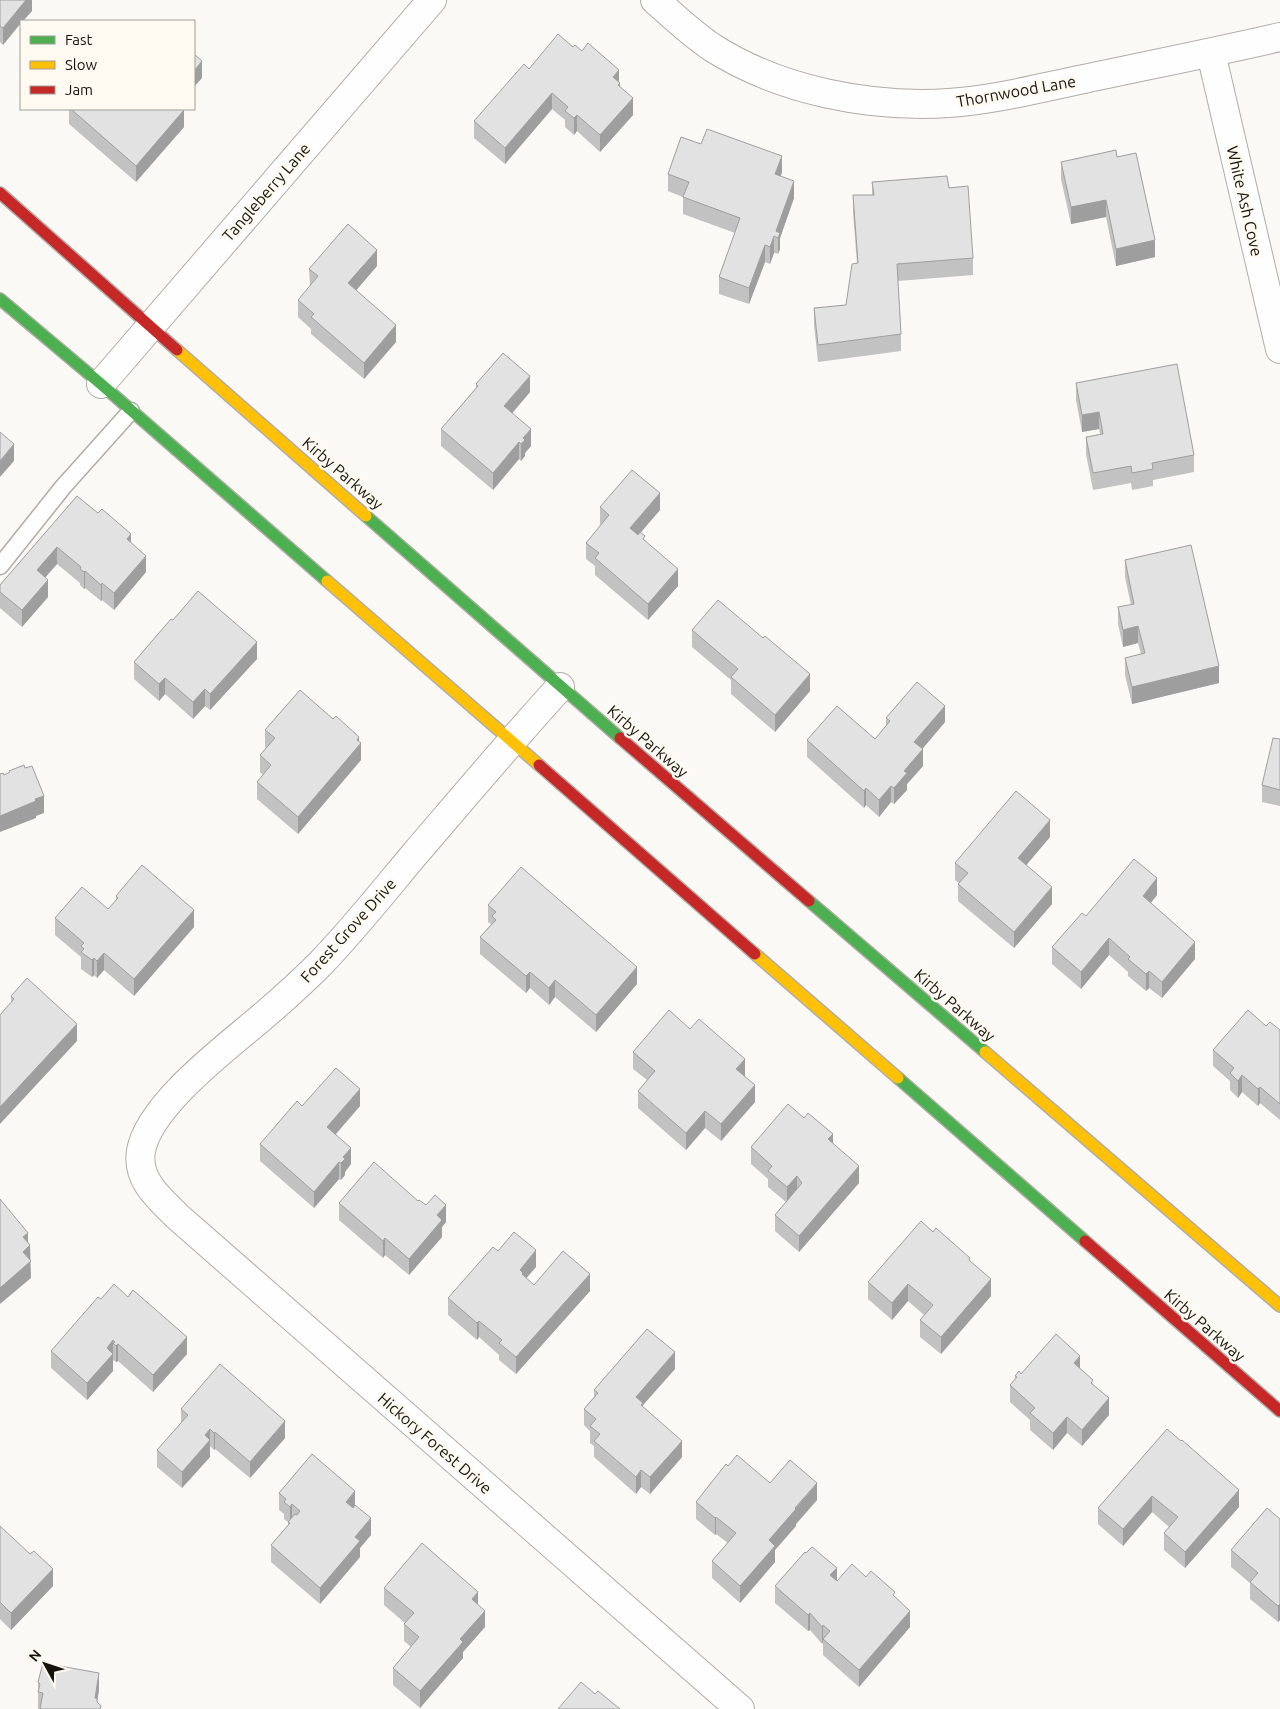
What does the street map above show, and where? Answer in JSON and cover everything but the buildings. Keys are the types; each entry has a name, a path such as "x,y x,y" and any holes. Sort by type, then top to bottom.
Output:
{"main road":[{"name":"Kirby Parkway","path":"0,193 560,687 1280,1306"},
{"name":"Kirby Parkway","path":"0,299 101,384 1280,1411"}],"street":[{"name":"Tangleberry Lane","path":"101,384 432,0"},
{"name":"Thornwood Lane","path":"655,0 713,48 754,69 792,84 827,94 901,104 950,103 1002,96 1280,37"},
{"name":"White Ash Cove","path":"1211,53 1280,349"},
{"name":"Forest Grove Drive","path":"141,1168 141,1151 146,1135 154,1120 165,1107 193,1077 319,965 510,742 560,687"},
{"name":"Hickory Forest Drive","path":"141,1168 146,1182 178,1217 740,1709"}],"lane":[{"path":"0,566 63,487 131,411"}],"traffic: fast":[{"path":"0,299 101,384 327,581"},
{"path":"366,516 620,738"},
{"path":"809,901 985,1052"},
{"path":"898,1078 1085,1241"}],"traffic: slow":[{"path":"177,350 366,516"},
{"path":"327,581 539,765"},
{"path":"755,954 898,1078"},
{"path":"985,1052 1280,1306"}],"traffic: jam":[{"path":"0,193 177,350"},
{"path":"620,738 809,901"},
{"path":"539,765 755,954"},
{"path":"1085,1241 1280,1411"}]}
